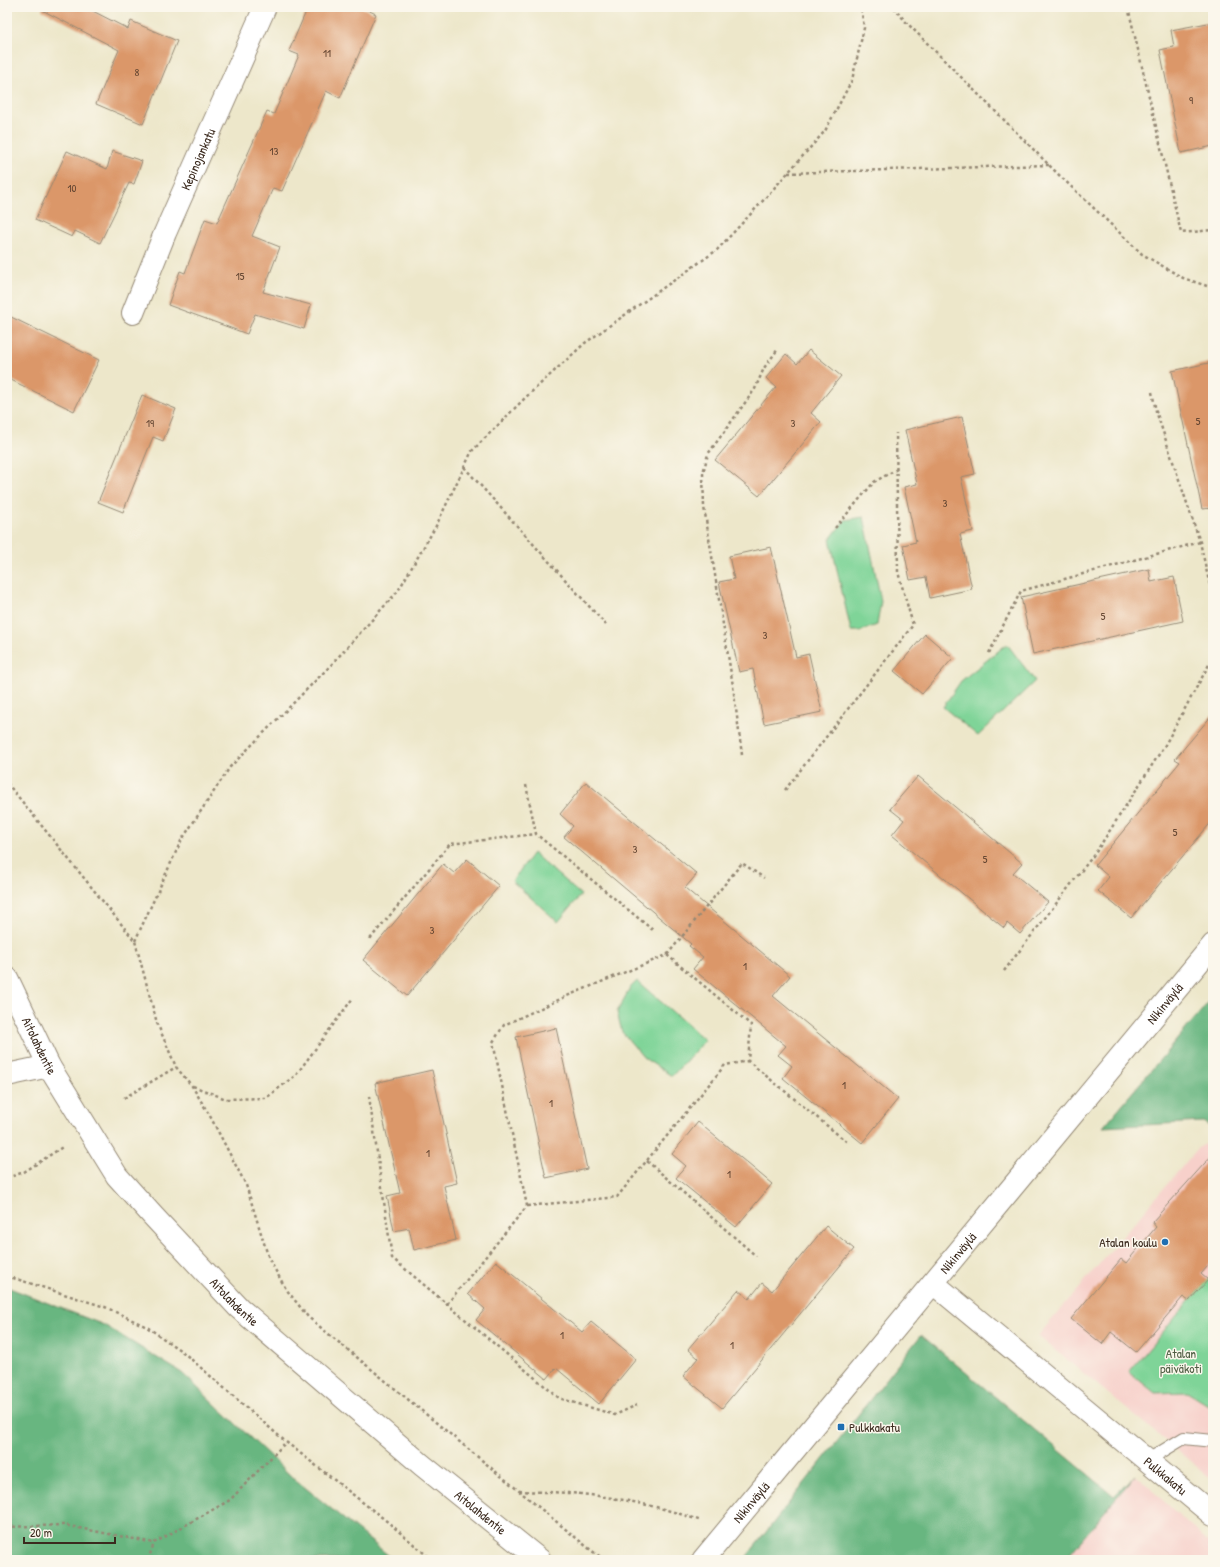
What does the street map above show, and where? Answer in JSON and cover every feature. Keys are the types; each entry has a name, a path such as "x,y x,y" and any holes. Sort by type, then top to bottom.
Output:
{"street":[{"name":"Kepinojankatu","path":"133,313 165,233 265,7"},
{"name":"Nikinväylä","path":"703,1560 1213,945"},
{"name":"Aitolahdentie","path":"7,978 49,1066 117,1176 153,1216 239,1308 422,1465 540,1560"},
{"path":"7,1075 49,1066"},
{"name":"Pulkkakatu","path":"933,1284 1213,1515"}],"lane":[{"path":"1148,1460 1184,1438 1213,1441"}],"path":[{"path":"135,941 181,841 230,767 332,664 398,591 436,526 472,451 526,397 585,343 717,250 825,130 852,80 864,28 861,7"},
{"path":"894,7 905,21 1049,165 1142,254 1183,278 1213,288"},
{"path":"1128,7 1180,233 1213,230"},
{"path":"787,173 1049,165"},
{"path":"742,754 733,686 704,507 703,473 708,454 755,389 764,368 778,349"},
{"path":"1152,392 1156,411 1200,542 1213,599"},
{"path":"785,790 913,625 898,572 896,433"},
{"path":"464,467 606,625"},
{"path":"835,528 874,482 897,469"},
{"path":"989,653 1021,591 1200,542"},
{"path":"1004,971 1100,845 1165,745 1213,655"},
{"path":"7,783 135,941 157,1023 176,1067 192,1086 210,1116 246,1185 269,1259 290,1294 308,1317 592,1551 605,1560"},
{"path":"526,785 536,834 654,930"},
{"path":"370,939 450,844 536,834"},
{"path":"527,1206 493,1042 504,1025 567,996 666,955 742,863 764,878"},
{"path":"666,955 750,1025 748,1061"},
{"path":"192,1086 226,1100 266,1098 296,1075 353,998"},
{"path":"447,1304 527,1206 618,1197 725,1065 748,1061 847,1142"},
{"path":"124,1098 176,1067"},
{"path":"369,1096 392,1258 559,1398 615,1414 637,1405"},
{"path":"7,1178 24,1172 64,1146"},
{"path":"647,1161 756,1256"},
{"path":"7,1276 105,1307 147,1327 184,1353 286,1442 432,1560"},
{"path":"7,1284 11,1278"},
{"path":"7,1527 64,1526 154,1543 230,1500 286,1442"},
{"path":"519,1491 581,1494 611,1498 682,1514 702,1521"},
{"path":"148,1560 154,1543"}],"shaded area":[{"name":"Atalan koulu","path":"1213,1140 1213,1480 1038,1336 1198,1148"},
{"path":"1135,1475 1213,1546 1213,1560 1065,1560"}],"green space":[{"path":"864,517 881,601 877,625 860,631 851,631 830,539 845,520"},
{"path":"1007,644 1035,681 978,736 943,707 961,681"},
{"path":"533,853 581,895 558,922 512,881"},
{"path":"637,981 705,1040 672,1076 644,1058 622,1032 617,1012 630,988"},
{"path":"1213,997 1213,1128 1203,1122 1103,1127"},
{"name":"Atalan päiväkoti","path":"1213,1273 1213,1408 1187,1392 1155,1393 1129,1372"},
{"path":"7,1287 104,1325 182,1373 291,1476 394,1560 7,1560"},
{"path":"921,1335 1114,1496 1135,1475 1065,1560 744,1560"}],"building":[{"path":"43,7 85,7 128,29 131,21 177,41 143,124 96,104 119,50 42,10"},
{"path":"308,7 361,7 376,14 340,98 326,91 282,191 273,188 252,236 280,247 263,292 311,305 304,329 255,314 247,334 168,305 180,271 185,273 205,219 217,223 267,111 274,114 299,55 289,51"},
{"path":"1213,22 1213,146 1181,153 1160,50 1174,47 1171,30"},
{"path":"67,151 107,169 112,151 142,161 134,184 129,183 100,243 75,231 72,237 35,220"},
{"path":"7,315 99,360 74,411 7,378"},
{"path":"809,350 841,376 811,413 821,422 759,496 715,460 776,387 766,378 786,354 797,364"},
{"path":"1213,362 1213,508 1202,509 1172,371"},
{"path":"142,395 176,409 163,441 153,437 123,512 98,502"},
{"path":"962,417 975,474 961,477 973,531 960,534 972,589 930,598 926,577 910,580 903,545 916,542 904,487 917,484 905,430"},
{"path":"771,547 796,657 809,654 822,712 764,724 753,669 739,672 719,582 734,579 729,556"},
{"path":"1149,569 1151,582 1174,577 1183,621 1033,654 1021,597"},
{"path":"925,634 953,658 922,694 894,671"},
{"path":"1213,714 1213,820 1131,918 1098,891 1109,877 1095,865 1180,762 1175,759"},
{"path":"918,776 1022,863 1013,873 1048,902 1020,934 1007,923 1004,928 892,835 904,820 890,809"},
{"path":"586,782 697,874 685,888 790,976 773,996 898,1099 862,1143 783,1078 792,1066 778,1055 786,1046 693,969 703,957 689,946 691,944 564,837 573,826 560,814"},
{"path":"467,859 499,886 407,996 363,960 443,864 454,873"},
{"path":"556,1028 587,1169 546,1178 516,1037"},
{"path":"432,1070 457,1183 444,1186 456,1240 414,1250 409,1228 394,1231 387,1196 400,1193 375,1083"},
{"path":"698,1122 772,1184 736,1227 676,1178 686,1166 672,1154"},
{"path":"1213,1154 1213,1260 1201,1274 1208,1280 1189,1301 1183,1297 1136,1352 1111,1332 1102,1344 1071,1319 1121,1259 1126,1263 1156,1227 1152,1222"},
{"path":"826,1226 854,1249 722,1408 683,1376 698,1358 688,1349 738,1290 749,1299 762,1283 772,1291"},
{"path":"496,1261 582,1332 591,1322 636,1359 599,1404 556,1368 547,1379 476,1320 485,1309 468,1294"}],"place":[{"name":"Atalan koulu","path":"1165,1242"},
{"name":"Pulkkakatu","path":"841,1427"}]}
